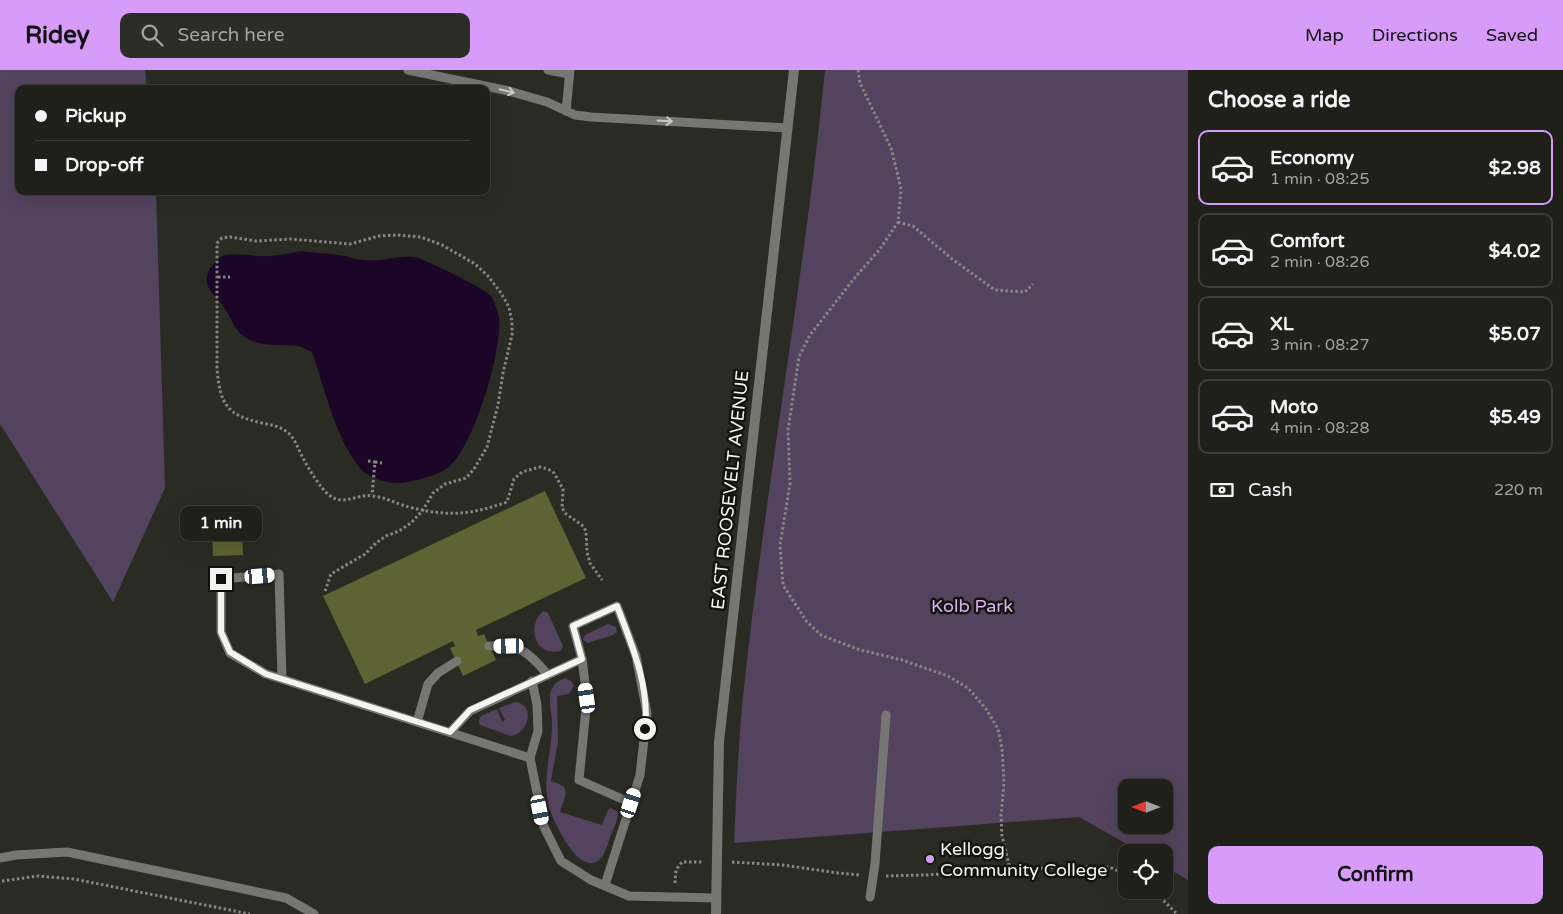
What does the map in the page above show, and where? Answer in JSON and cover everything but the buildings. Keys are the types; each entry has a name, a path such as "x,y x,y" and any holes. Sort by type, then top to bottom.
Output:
{"street":[{"name":"EAST ROOSEVELT AVENUE","path":"716,914 719,742 794,70"}],"lane":[{"path":"408,70 480,85"},
{"path":"548,70 570,72 566,111"},
{"path":"490,87 548,102 575,115 787,128"},
{"path":"282,679 279,574 221,579 221,632 230,652 266,674 530,758"},
{"path":"605,886 640,775 647,713 636,656 617,606 573,626 582,659 587,698 579,780 631,803"},
{"path":"490,646 509,646 522,650 533,658 547,674"},
{"path":"450,732 470,710 582,659"},
{"path":"417,722 428,684 438,673 456,661"},
{"path":"532,681 537,705 538,731 530,758 544,827 561,861 591,880 629,896 716,898"},
{"path":"870,897 886,715"},
{"path":"0,858 16,854 67,852 286,898 314,914"}],"path":[{"path":"858,70 860,84 890,148 899,180 901,190 898,222 880,249 810,335 799,357 788,430 790,484 780,545 783,584 807,622 821,634 857,649 902,660 948,676 968,688 986,709 998,729 1002,749 1004,782 1001,816 1002,836 1010,870"},
{"path":"898,222 913,226 952,259 995,290 1025,292 1033,284"},
{"path":"324,591 332,574 365,554 386,536 405,527 423,510 433,493 445,484 466,478 474,469 487,447 493,427 512,335 509,307 488,276 475,264 442,245 421,237 379,236 350,244 290,239 256,241 230,237 222,238 217,243 217,368 224,402 232,412 244,419 279,427 288,432 303,459 327,494 336,500 342,501 372,495 410,508 423,510 452,514 468,514 492,508 506,502 514,479 522,472 540,467 548,469 554,473 563,489 562,508 566,514 582,524 586,532 587,552 590,563 602,580"},
{"path":"218,278 230,277"},
{"path":"368,461 382,463"},
{"path":"372,495 375,462"},
{"path":"675,897 676,870 682,862 717,861 783,865 838,873 873,875 924,875 1062,867 1109,867 1118,871"},
{"path":"2,881 38,876 74,879 250,914"},
{"path":"1162,899 1177,914"}],"green space":[{"path":"0,70 145,70 147,85 15,85 15,195 156,195 165,488 113,602 0,424"},
{"name":"Kolb Park","path":"825,70 1188,70 1188,880 1173,871 1173,844 1127,844 1079,817 734,843 742,706 751,627 806,229"},
{"path":"543,611 548,613 563,646 561,651 552,652 545,650 536,639 535,625"},
{"path":"608,624 616,627 617,632 588,643 583,640 585,635"},
{"path":"565,678 571,681 574,686 569,694 557,696 558,742 551,781 558,783 566,792 560,812 602,825 608,810 611,808 618,812 604,854 593,863 585,862 569,846 552,814 547,797 546,787 552,728 550,699 553,687"},
{"path":"515,702 522,704 528,713 526,724 517,734 511,736 480,725 479,720 481,716 497,709 502,722 505,720 499,708"}],"shaded area":[{"path":"301,251 371,260 414,257 454,274 491,296 499,318 499,333 491,373 485,396 469,438 459,454 446,469 425,478 397,483 377,479 363,471 351,456 337,427 312,352 298,346 263,344 245,337 236,328 224,307 211,292 207,284 206,280 209,270 223,256 238,254 270,256"}],"place":[{"name":"Kellogg Community College","path":"930,859"}],"route":[{"path":"221,579 221,632 230,652 266,674 450,732 470,710 582,659 573,626 617,606 636,656 647,713 645,729"}]}
